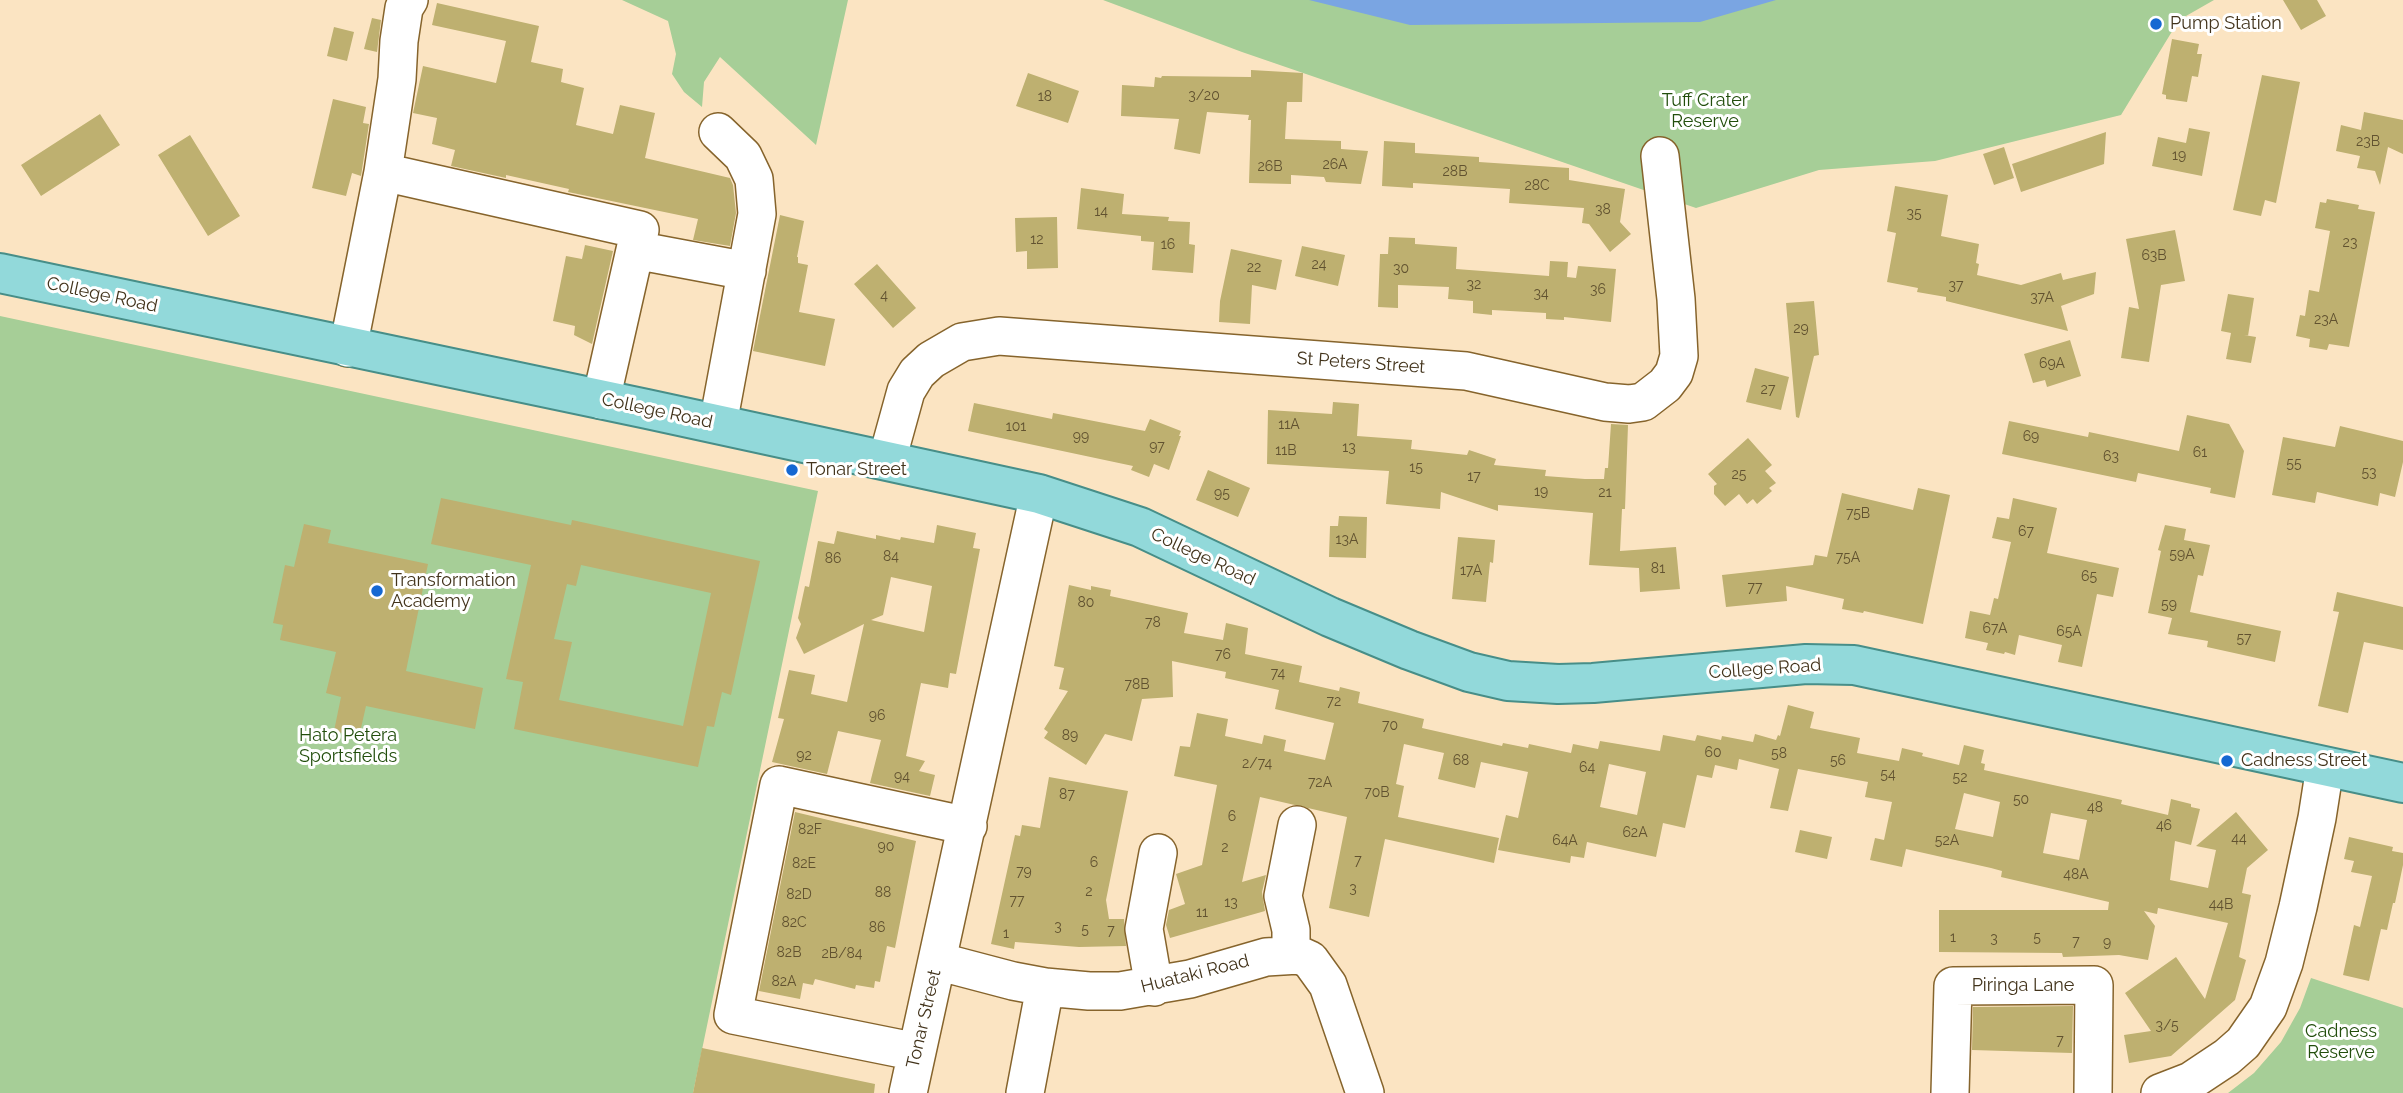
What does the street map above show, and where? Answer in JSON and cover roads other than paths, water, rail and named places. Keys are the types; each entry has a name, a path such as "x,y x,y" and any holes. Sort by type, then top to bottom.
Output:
{"main road":[{"name":"College Road","path":"0,273 1039,494 1140,527 1330,617 1409,650 1469,671 1508,681 1593,683 1807,664 1854,665 2403,783"}],"street":[{"path":"348,348 383,172 397,79 399,41 404,8 409,0"},
{"path":"718,132 743,156 754,179 757,214 718,424"},
{"name":"St Peters Street","path":"887,460 906,391 917,373 931,359 962,342 990,337 1466,371 1605,402 1643,402 1665,385 1674,373 1679,356 1676,299 1660,156"},
{"path":"383,172 640,230 601,400"},
{"path":"635,250 747,271"},
{"name":"Tonar Street","path":"908,1093 1039,494"},
{"path":"2160,1093 2191,1081 2227,1057 2243,1042 2268,1007 2284,963 2298,907 2325,767"},
{"path":"916,1052 733,1014 779,785 968,826"},
{"path":"1297,825 1283,896 1291,930 1291,954 1310,960 1325,979 1365,1093"},
{"path":"1154,987 1144,929 1158,853"},
{"name":"Huataki Road","path":"937,961 1045,987 1120,991 1154,987 1253,959 1291,954"},
{"name":"Piringa Lane","path":"1950,1093 1952,986 2094,985 2093,1093"},
{"path":"1025,1093 1045,987"}],"water":[{"path":"1309,0 1776,0 1700,22 1410,25"}],"place":[{"name":"Pump Station","path":"2156,24"},
{"name":"Tonar Street","path":"792,470"},
{"name":"Transformation Academy","path":"377,591"},
{"name":"Cadness Street","path":"2227,761"}],"park label":[{"name":"Tuff Crater Reserve","path":"1705,111"},
{"name":"Hato Petera Sportsfields","path":"348,746"},
{"name":"Cadness Reserve","path":"2341,1042"}]}
